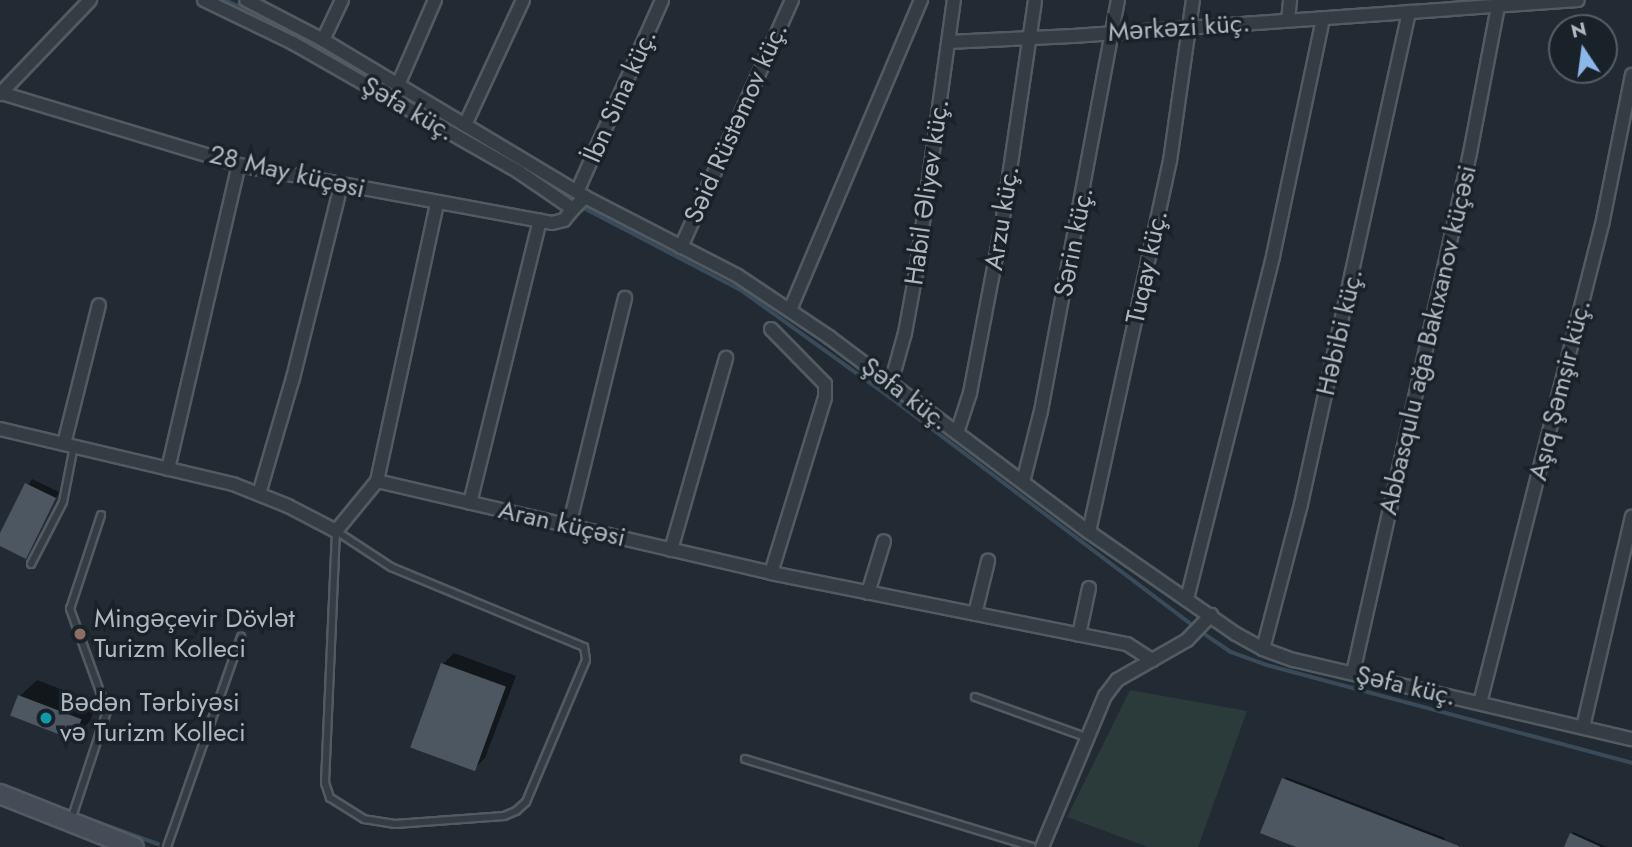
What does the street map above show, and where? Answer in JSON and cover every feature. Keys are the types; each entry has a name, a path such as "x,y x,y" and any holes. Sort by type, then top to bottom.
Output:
{"main road":[{"path":"0,794 134,847"}],"street":[{"path":"1,93 90,0"},
{"name":"Şəfa küç.","path":"204,0 293,43 519,173 573,209"},
{"name":"Şəfa küç.","path":"247,0 323,40 581,194 738,276 891,383 1089,532 1263,649 1294,660 1632,739"},
{"path":"323,40 342,0"},
{"path":"398,85 435,0"},
{"path":"465,125 523,0"},
{"name":"İbn Sina küç.","path":"581,194 662,0"},
{"name":"Səid Rüstəmov küç.","path":"681,247 792,0"},
{"path":"790,310 921,0"},
{"name":"Habil Əliyev küç.","path":"891,383 905,333 916,273 954,0"},
{"name":"Arzu küç.","path":"957,433 970,393 998,244 1035,0"},
{"name":"Sərin küç.","path":"1023,482 1034,447 1115,32 1118,0"},
{"name":"Tuqay küç.","path":"1089,532 1170,161 1193,0"},
{"path":"1288,20 1290,0"},
{"name":"Mərkəzi küç.","path":"948,42 1409,12 1480,4 1498,6 1578,0"},
{"name":"Abbasqulu ağa Bakıxanov küçəsi","path":"1353,673 1470,153 1498,6"},
{"name":"Həbibi küç.","path":"1263,649 1301,504 1409,12"},
{"path":"1187,599 1273,256 1324,18"},
{"name":"Aşıq Şəmşir küç.","path":"1480,703 1603,220 1632,75"},
{"name":"28 May küçəsi","path":"1,93 239,165 540,221 558,222 573,209"},
{"path":"169,469 239,165"},
{"path":"259,494 293,378 341,185"},
{"path":"573,209 581,194"},
{"path":"0,429 233,484 336,531 377,481 437,203"},
{"path":"470,503 540,221"},
{"path":"569,526 625,298"},
{"path":"69,445 99,305"},
{"path":"771,329 825,384 825,397 771,573"},
{"path":"671,550 726,358"},
{"name":"Aran küçəsi","path":"377,481 771,573 1127,645 1152,660"},
{"path":"1583,727 1632,517"},
{"path":"868,593 884,541"},
{"path":"975,614 988,561"},
{"path":"1079,635 1089,588"},
{"path":"1042,847 1105,696 1117,680 1187,640 1211,615"}],"lane":[{"path":"31,564 63,502 69,445"},
{"path":"70,822 107,711 70,609 101,515"},
{"path":"336,531 391,567 584,647 586,660 526,802 516,811 504,816 395,824 364,819 330,799 325,783 336,531"},
{"path":"167,847 240,637"},
{"path":"975,697 1088,738"},
{"path":"745,759 1032,847"}],"shaded area":[{"path":"1130,690 1247,711 1198,847 1148,847 1067,817"}],"building":[{"path":"25,483 56,498 26,559 0,546 0,533"},
{"path":"441,663 506,687 475,771 410,748"},
{"name":"Bədən Tərbiyəsi və Turizm Kolleci","path":"18,695 81,719 74,740 10,716"},
{"path":"1282,778 1459,847 1296,847 1260,833"},
{"path":"1570,833 1601,847 1564,847"}],"waterway":[{"path":"225,0 283,26 379,85"},
{"path":"428,113 506,158"},
{"path":"528,171 573,198"},
{"path":"586,209 741,290 898,403 1191,624"},
{"path":"1203,633 1231,652 1267,665 1632,763"},
{"path":"81,816 158,844"}],"place":[{"name":"Mingəçevir Dövlət Turizm Kolleci","path":"80,634"},
{"name":"Bədən Tərbiyəsi və Turizm Kolleci","path":"46,718"}]}
